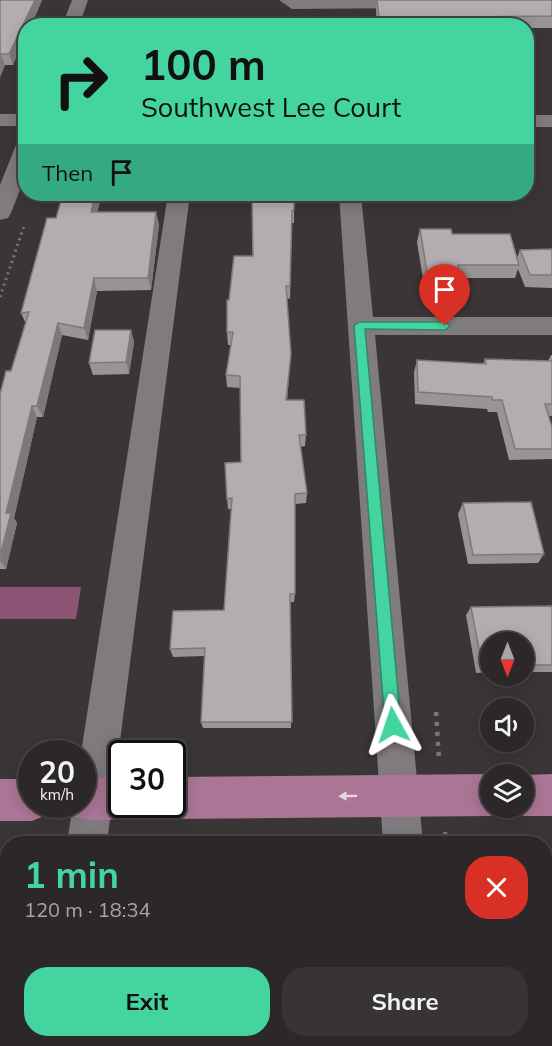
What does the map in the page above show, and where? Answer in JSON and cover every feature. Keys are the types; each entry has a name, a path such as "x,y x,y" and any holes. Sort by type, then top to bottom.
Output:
{"main road":[{"path":"186,798 480,795"},
{"path":"534,795 552,795"},
{"path":"0,800 18,800"}],"street":[{"path":"73,18 80,0"},
{"path":"287,0 292,4 432,3"},
{"path":"336,2 337,18"},
{"path":"0,120 18,120"},
{"path":"534,121 552,121"},
{"path":"0,213 18,166"},
{"path":"89,836 99,798 178,201"},
{"path":"350,201 402,836"},
{"path":"359,326 552,326"}],"path":[{"path":"0,297 24,225"}],"shaded area":[{"path":"0,587 81,587 76,619 0,619"}],"building":[{"path":"0,0 35,0 26,18 18,18 18,35 9,54 1,54 0,57"},
{"path":"377,0 552,0 552,16 379,18"},
{"path":"61,201 93,201 91,212 156,212 148,278 94,278 84,328 58,323 37,406 32,406 6,513 11,513 0,556 0,394 6,371 11,371 29,312 21,313 47,218 56,218"},
{"path":"252,201 294,201 290,286 286,286 291,354 286,400 304,400 306,435 299,435 307,493 295,494 295,594 290,594 292,722 201,722 205,648 170,649 173,611 224,610 232,498 227,499 225,463 241,462 240,376 226,375 233,332 227,332 227,300 229,300 234,256 253,256"},
{"path":"420,229 451,229 452,234 510,234 519,265 458,265 459,273 427,272"},
{"path":"552,249 552,275 530,275 520,250"},
{"path":"95,330 131,330 126,362 89,363"},
{"path":"485,359 552,361 552,404 545,404 552,427 552,449 515,449 502,400 492,400 492,397 418,392 417,360 486,364"},
{"path":"531,502 544,554 473,555 463,503"},
{"path":"552,606 552,665 534,665 534,632 480,632 480,654 471,607"}],"route":[{"path":"393,725 359,326 445,326"}]}
